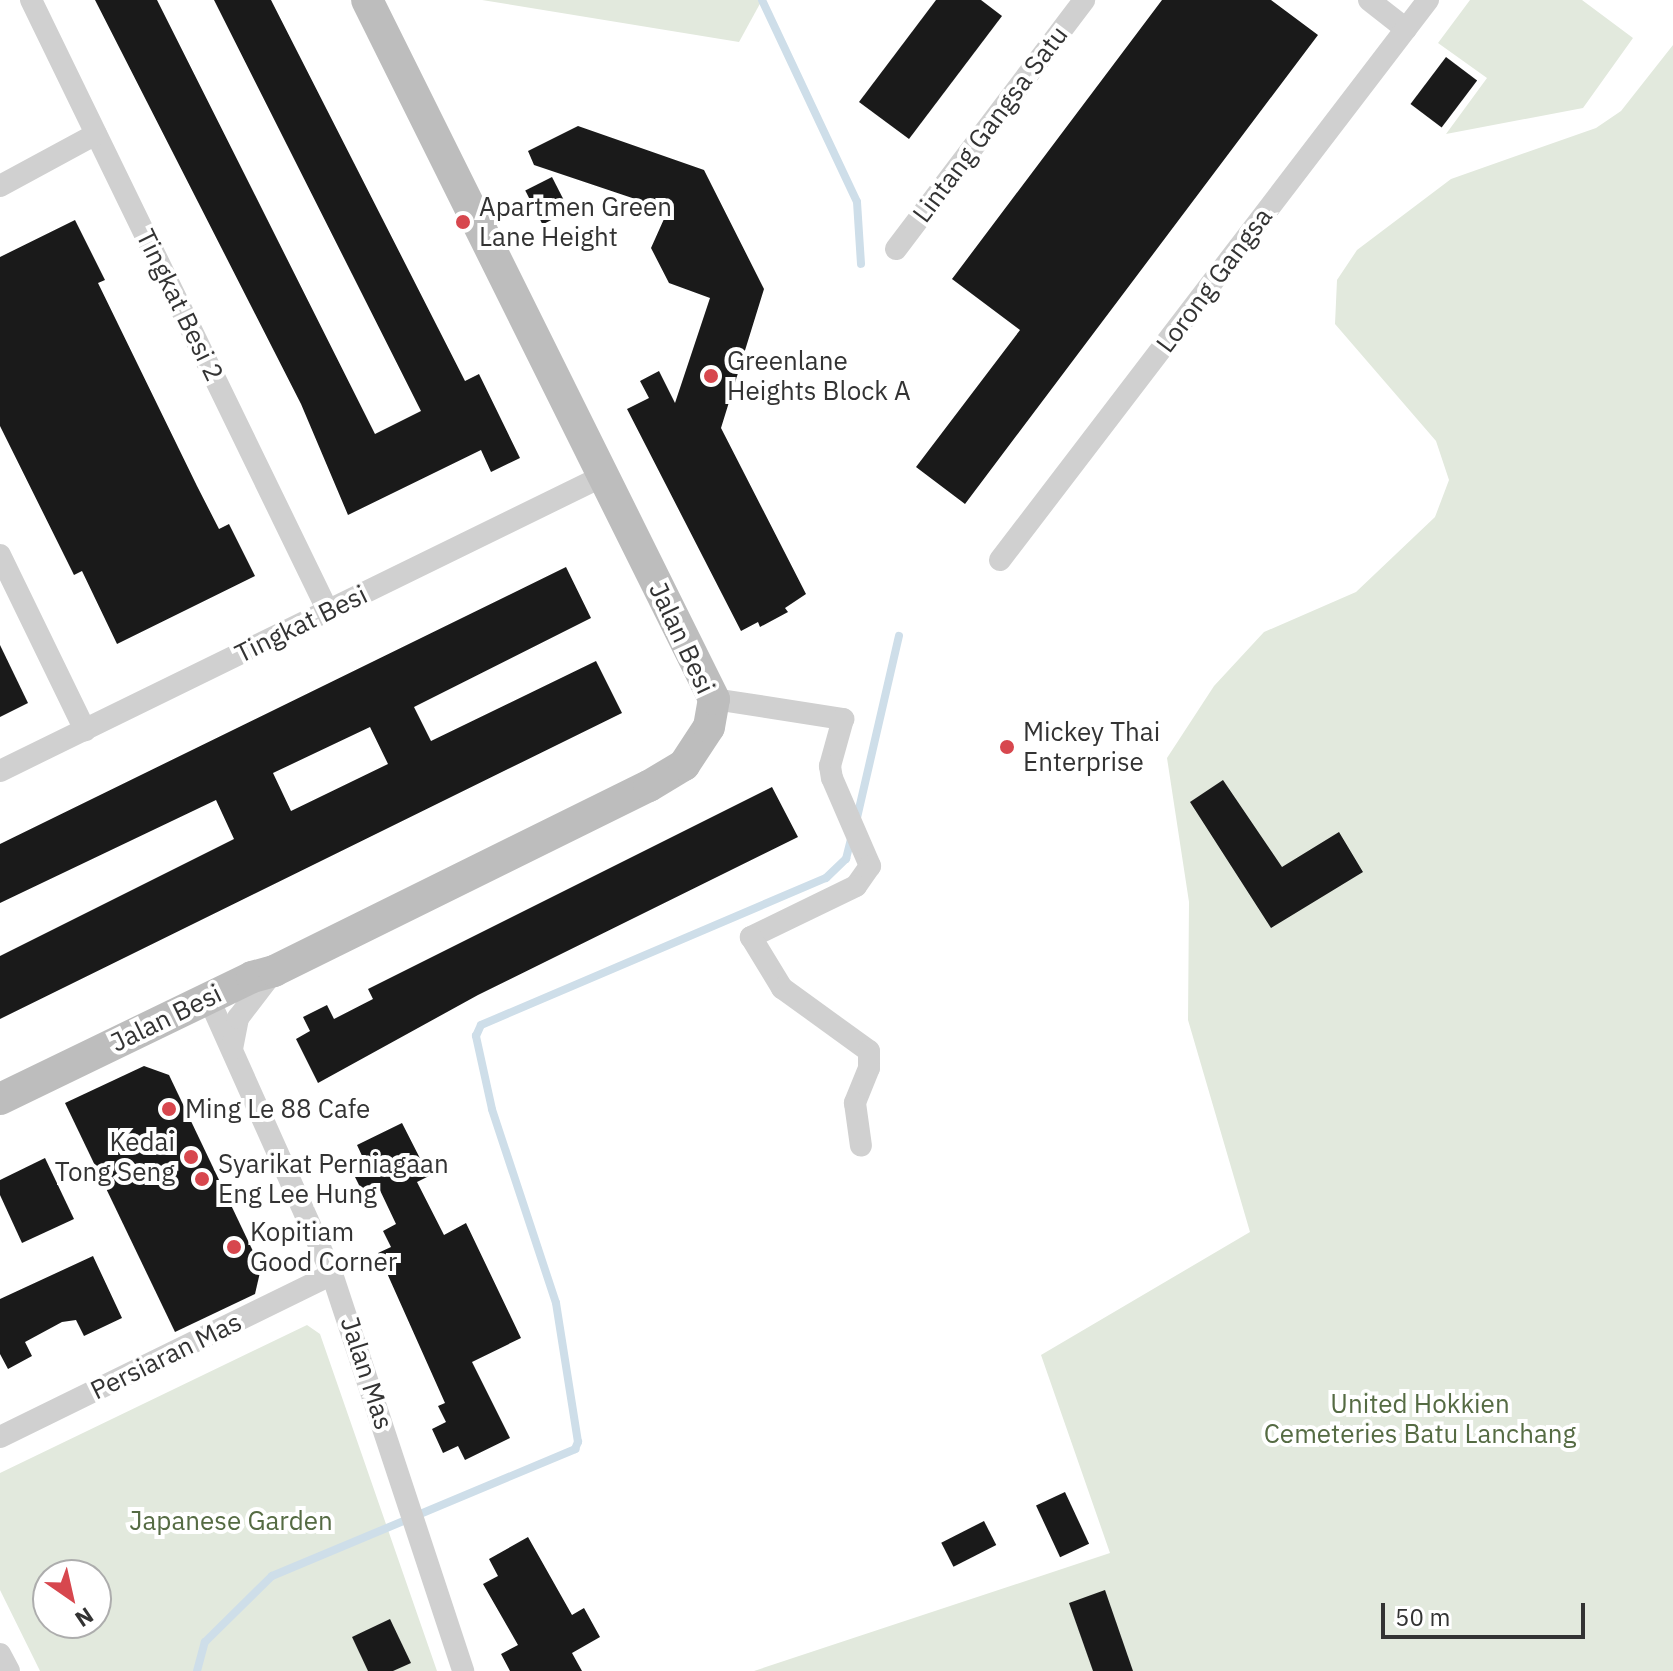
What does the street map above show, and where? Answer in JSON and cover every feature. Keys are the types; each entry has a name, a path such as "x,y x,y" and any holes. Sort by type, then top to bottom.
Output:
{"street":[{"name":"Tingkat Besi 2","path":"31,0 328,611"},
{"name":"Jalan Besi","path":"0,1099 208,997 274,971 668,776 699,746 714,699 367,0"},
{"name":"Lintang Gangsa Satu","path":"896,249 1084,0"},
{"path":"1369,0 1406,29"},
{"name":"Lorong Gangsa","path":"1000,560 1428,0"},
{"path":"0,186 96,134"},
{"name":"Tingkat Besi","path":"0,771 603,476"},
{"path":"0,555 85,730"},
{"path":"714,699 843,719 830,766 866,845 870,866 856,886 751,937 782,988 869,1051 869,1068 855,1103 861,1146"},
{"path":"232,1049 238,1018 274,971"},
{"name":"Jalan Mas","path":"208,997 332,1274 463,1671"},
{"name":"Persiaran Mas","path":"0,1437 332,1274"},
{"path":"0,1654 9,1671"}],"green space":[{"path":"482,0 762,0 739,42"},
{"path":"1470,0 1582,0 1633,38 1583,108 1446,134 1487,78 1438,43"},
{"name":"United Hokkien Cemeteries Batu Lanchang","path":"1673,45 1673,1671 754,1671 1110,1553 1041,1355 1250,1232 1188,1020 1189,902 1167,758 1214,686 1264,632 1356,592 1435,517 1449,480 1436,441 1335,324 1337,280 1357,250 1451,179 1596,128 1621,111"},
{"name":"Japanese Garden","path":"307,1325 320,1334 437,1671 40,1671 0,1590 0,1473"}],"building":[{"path":"95,0 157,0 375,434 421,411 214,0 271,0 465,381 479,374 520,458 491,472 481,450 348,515 301,404"},
{"path":"936,0 981,0 1002,16 909,139 859,102"},
{"path":"1162,0 1271,0 1318,35 965,504 916,467 1020,330 952,279"},
{"path":"1446,57 1477,80 1442,128 1410,104"},
{"name":"Greenlane Heights Block A","path":"578,126 704,170 764,289 721,428 806,594 785,608 788,612 760,627 758,622 741,631 627,409 649,398 640,381 659,371 675,403 710,298 669,283 651,248 668,210 534,165 528,151"},
{"path":"552,177 569,211 543,224 525,191"},
{"path":"75,220 105,280 98,283 197,486 219,529 229,524 255,576 117,644 82,571 74,575 0,426 0,257"},
{"path":"566,567 591,618 414,707 431,741 596,661 622,713 0,1019 0,956 234,839 216,800 0,903 0,844","holes":["370,727 388,764 291,811 273,773"]},
{"path":"0,645 28,703 0,717"},
{"path":"1223,780 1282,867 1339,832 1363,872 1271,928 1190,802"},
{"path":"772,787 798,837 478,995 318,1083 296,1039 310,1031 303,1017 327,1005 334,1019 373,999 368,989"},
{"path":"144,1066 169,1075 261,1268 255,1294 175,1332 65,1103"},
{"path":"402,1123 429,1176 417,1182 444,1235 466,1223 521,1338 472,1362 510,1438 465,1460 458,1446 443,1453 432,1429 446,1422 438,1406 445,1403 378,1253 391,1247 383,1231 396,1224 377,1184 362,1191 350,1167 364,1160 357,1145"},
{"path":"45,1158 74,1219 22,1243 0,1195 0,1180"},
{"path":"93,1256 122,1318 84,1336 76,1320 62,1322 25,1342 32,1356 8,1369 0,1354 0,1299"},
{"path":"1065,1492 1089,1544 1060,1557 1036,1506"},
{"path":"984,1521 996,1545 953,1567 941,1543"},
{"path":"528,1537 572,1615 584,1608 600,1637 572,1653 582,1671 510,1671 501,1654 518,1645 483,1584 498,1576 489,1559"},
{"path":"1105,1590 1133,1671 1093,1671 1069,1603"},
{"path":"390,1619 411,1663 393,1671 368,1671 352,1637"}],"waterway":[{"path":"762,0 857,202 861,264"},
{"path":"856,822 899,636"},
{"path":"197,1671 205,1642 272,1576 575,1449 578,1442 556,1303 492,1109 476,1036 481,1025 826,878 846,859 851,839"}],"place":[{"name":"Apartmen Green Lane Height","path":"463,222"},
{"name":"Greenlane Heights Block A","path":"711,376"},
{"name":"Mickey Thai Enterprise","path":"1007,747"},
{"name":"Ming Le 88 Cafe","path":"169,1109"},
{"name":"Kedai Tong Seng","path":"191,1157"},
{"name":"Syarikat Perniagaan Eng Lee Hung","path":"202,1179"},
{"name":"Kopitiam Good Corner","path":"234,1247"}]}
